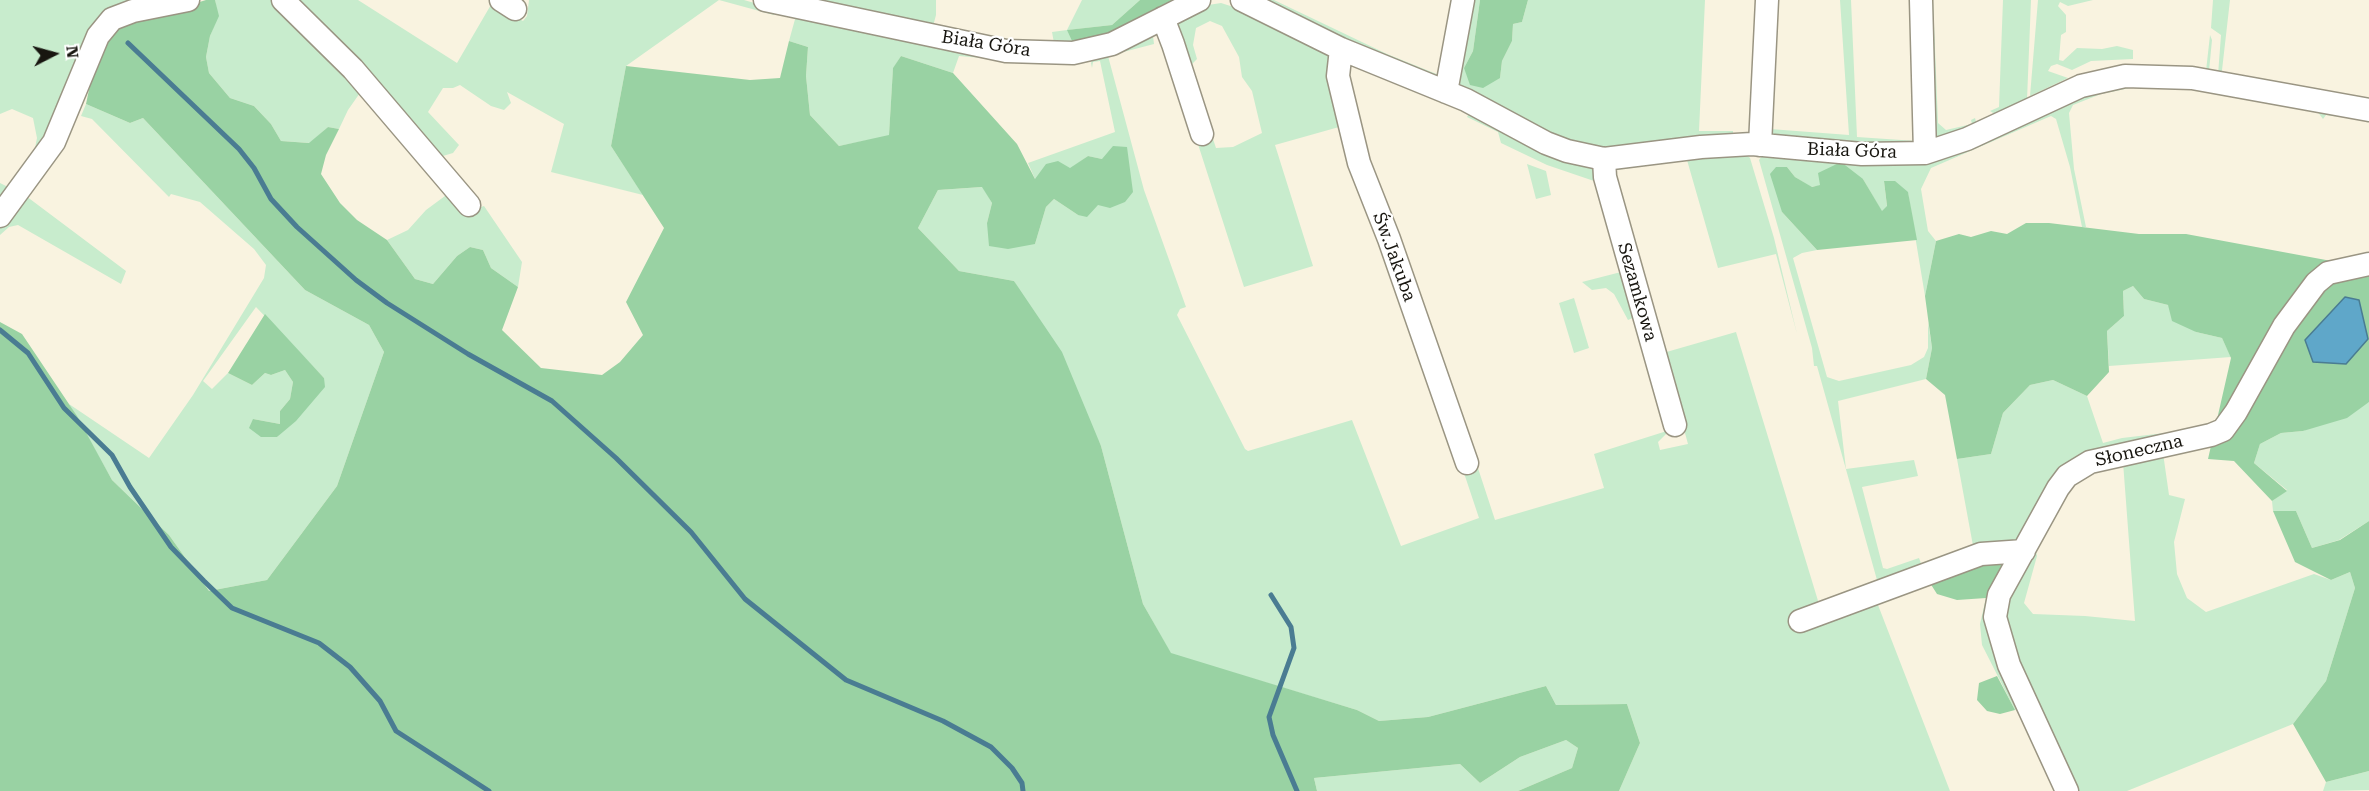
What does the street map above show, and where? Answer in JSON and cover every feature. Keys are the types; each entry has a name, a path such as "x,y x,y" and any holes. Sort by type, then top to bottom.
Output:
{"street":[{"path":"0,216 54,142 98,36 112,19 133,11 188,0"},
{"path":"283,0 353,69 469,205"},
{"name":"Biała Góra","path":"765,0 1006,51 1073,53 1112,44 1199,0"},
{"name":"Biała Góra","path":"1242,0 1341,49 1446,92 1546,143 1567,152 1604,159 1701,147 1760,145 1862,154 1924,153 1967,139 2081,86 2125,76 2192,78 2369,110"},
{"path":"1446,92 1463,0"},
{"path":"1760,145 1767,0"},
{"path":"1921,0 1924,153"},
{"path":"1162,18 1173,44 1202,134"},
{"name":"Św.Jakuba","path":"1341,49 1338,76 1359,163 1389,239 1467,463"},
{"name":"Sezamkowa","path":"1604,159 1605,177 1675,426"},
{"name":"Słoneczna","path":"2067,791 2009,665 1996,629 1996,605 2058,488 2078,468 2090,462 2211,435 2223,430 2236,412 2284,326 2316,283 2328,273 2369,264"},
{"path":"1800,621 1981,554 2024,550"}],"green space":[{"path":"0,0 173,0 111,14 97,25 64,109 44,149 0,209 0,183 10,188 33,158 37,138 33,118 12,109 0,114"},
{"path":"206,0 215,0 219,16 210,36 206,57 209,73 230,98 254,106 271,124 281,141 309,143 328,127 339,129 326,155 321,174 340,203 357,220 387,240 415,279 433,284 457,256 470,247 483,250 491,268 518,287 502,330 541,368 602,375 620,362 643,335 626,302 664,228 611,146 626,66 750,80 780,78 789,41 808,47 806,76 810,115 839,146 889,135 893,68 901,56 953,73 1017,144 1035,179 1046,164 1058,161 1070,168 1088,156 1102,159 1113,146 1127,147 1133,192 1125,202 1110,208 1098,205 1087,217 1078,215 1054,199 1046,207 1035,244 1008,249 989,246 987,223 992,203 982,187 938,190 918,228 959,271 1014,281 1062,352 1101,446 1143,604 1171,653 1357,710 1379,721 1428,717 1546,686 1556,705 1627,704 1640,743 1619,791 1518,791 1572,768 1578,748 1566,740 1520,757 1480,783 1460,764 1314,778 1317,791 0,791 0,322 22,334 77,416 112,480 169,535 209,591 267,580 337,486 384,352 369,325 305,290 143,118 130,123 86,104 96,56 109,30"},
{"path":"215,0 279,0 295,15 402,132 469,211 484,206 522,262 518,287 491,268 483,250 470,247 457,256 433,284 415,279 387,240 408,230 426,210 445,196 446,191 400,132 362,90 348,110 339,129 328,127 310,143 281,141 271,124 254,106 230,98 209,73 206,57 210,36 218,16"},
{"path":"291,0 358,0 457,63 492,3 523,21 527,16 529,0 719,0 626,66 611,146 643,195 551,172 564,124 507,92 511,103 504,110 491,106 460,85 443,88 428,112 459,145 453,153 436,158"},
{"path":"719,0 744,0 775,9 774,15"},
{"path":"796,0 936,0 936,15 932,30"},
{"path":"1082,0 1140,0 1112,25 1068,30 1101,42 1054,43 1052,32 1067,30"},
{"path":"1140,0 1178,0 1116,35 1073,43 1067,30 1112,25"},
{"path":"1252,0 1274,0 1387,54 1439,75 1437,82"},
{"path":"1470,0 1480,0 1473,51 1464,68 1500,78 1502,61 1512,41 1513,24 1522,22 1528,0 1705,0 1699,131 1733,131 1733,135 1625,153 1575,149 1459,87"},
{"path":"1480,0 1528,0 1522,22 1513,24 1512,41 1502,61 1500,78 1483,88 1470,85 1464,68 1473,51"},
{"path":"1840,0 1851,0 1857,137 1916,141 1912,145 1774,140 1770,129 1849,135"},
{"path":"1925,0 1933,0 1938,123 1946,130 1972,124 1934,142"},
{"path":"2003,0 2031,0 2027,100 2082,76 2112,68 2165,67 2206,71 2210,35 2212,40 2209,71 2206,74 2170,70 2132,70 2097,75 2000,117 1990,111 1999,107"},
{"path":"2038,0 2093,0 2068,6 2060,2 2058,6 2066,15 2066,32 2061,35 2059,60 2063,61 2077,48 2102,49 2117,46 2133,50 2133,59 2091,61 2072,70 2057,64 2051,66 2048,71 2068,78 2030,96"},
{"path":"2213,0 2230,0 2221,79 2218,75 2221,35 2211,28"},
{"path":"1221,3 1243,10 1332,50 1339,127 1275,145 1313,266 1244,287 1167,48 1207,121 1216,148 1233,147 1262,133 1252,91 1242,77 1239,57 1222,26 1210,21 1196,28 1193,45 1197,59 1190,66 1173,25 1202,6"},
{"path":"797,12 857,26 895,40 947,46 1018,61 959,56 953,73 901,56 893,69 889,136 839,146 810,115 806,76 808,47 789,41"},
{"path":"1153,36 1154,44 1108,56 1144,190 1186,307 1180,309 1177,315 1245,449 1248,451 1352,420 1401,546 1479,518 1460,461 1475,459 1495,520 1604,488 1594,454 1670,430 1658,442 1660,450 1688,444 1663,353 1736,332 1819,604 1975,564 1878,605 1950,791 1619,791 1640,743 1627,704 1556,705 1546,686 1428,717 1379,721 1357,710 1171,654 1143,604 1101,446 1014,281 959,271 918,228 938,190 983,187 992,203 987,223 1035,244 1046,207 1054,199 1078,215 1102,159 1088,156 1070,169 1035,179 1028,163 1115,132 1100,61 1093,62 1092,68 1091,63 1093,58"},
{"path":"2164,81 2369,117 2369,121 2326,115 2323,119 2317,111 2157,86 2130,88 2101,94 2073,105 2069,113 2074,169 2086,227 2082,227 2070,167 2056,119 2051,116 1931,168 1921,189 1928,231 1936,241 1925,296 1908,193 1884,181 1887,207 1882,212 1863,179 1811,187 1795,177 1787,167 1782,212 1817,250 1802,253 1793,258 1827,377 1839,381 1911,365 1924,357 1928,348 1928,322 1932,348 1926,379 1838,401 1846,469 1914,460 1918,476 1862,487 1883,568 1887,569 1919,558 1922,566 1877,580 1817,366 1814,366 1812,348 1759,160 1762,156 1896,159 2088,92"},
{"path":"86,104 130,123 143,118 305,290 369,325 384,352 337,486 267,580 209,591 169,535 112,480 69,404 149,458 193,395 264,278 266,265 254,249 200,202 171,194 169,197 92,119 81,116","holes":["256,307 324,378 277,437 253,419 280,424 280,411 290,399 293,382 285,370 271,375 265,373 252,385 228,373 212,389 203,381"]},
{"path":"1470,111 1591,164 1598,171 1607,224 1594,181 1547,165 1501,143 1498,132 1467,117"},
{"path":"1743,151 1750,158 1774,238 1797,334 1776,254 1718,268 1687,160 1616,170 1614,179 1629,239 1627,239 1611,178 1616,164 1691,152"},
{"path":"1841,162 1863,179 1882,211 1887,206 1884,181 1895,181 1908,192 1917,240 1817,250 1782,212 1770,174 1776,167 1787,167 1795,177 1812,187 1820,185 1818,173"},
{"path":"1527,164 1546,171 1551,195 1536,199"},
{"path":"26,196 126,271 121,284 18,225 9,227 0,235 0,225"},
{"path":"2026,223 2049,223 2139,234 2186,234 2369,268 2369,402 2347,418 2303,431 2281,433 2260,444 2254,463 2287,491 2272,501 2234,461 2208,459 2231,358 2222,338 2196,332 2172,321 2168,305 2144,299 2133,286 2123,291 2124,316 2107,331 2109,372 2087,396 2053,380 2030,385 2003,413 1991,454 1957,459 1945,395 1926,379 1932,348 1925,296 1936,241 1959,234 1971,237 1991,231 2007,234"},
{"path":"1621,272 1635,317 1628,320 1614,294 1606,288 1592,290 1582,282"},
{"path":"2133,286 2144,299 2168,305 2196,332 2222,338 2231,357 2109,366 2107,331 2124,316 2123,291"},
{"path":"1574,298 1589,348 1574,353 1559,303"},
{"path":"265,314 324,378 325,387 296,421 277,437 261,437 249,428 253,419 280,424 280,411 290,399 293,382 285,370 271,375 265,373 252,385 228,373"},
{"path":"2053,380 2087,396 2103,443 2122,438 2182,431 2216,421 2215,426 2099,451 2019,544 1974,551 1957,459 1991,454 2003,413 2030,385"},
{"path":"2369,402 2369,521 2339,540 2312,548 2296,511 2273,511 2272,501 2287,490 2254,463 2260,444 2281,433 2303,431"},
{"path":"2163,453 2169,495 2185,499 2174,542 2177,574 2187,598 2206,612 2314,574 2331,580 2350,572 2355,588 2326,681 2293,724 2127,791 2072,791 2009,650 2004,594 2034,542 2037,556 2024,603 2033,614 2135,621 2123,462"},
{"path":"2273,511 2296,511 2312,548 2340,540 2369,521 2369,771 2326,782 2293,724 2326,681 2355,588 2350,572 2331,580 2295,562"},
{"path":"2009,558 1994,591 1986,598 1957,600 1937,594 1930,583 1975,564"},
{"path":"1994,591 2020,706 2015,710 1982,645 1980,624 1986,598"},
{"path":"1997,676 2015,710 2000,714 1987,711 1977,700 1979,683"},
{"path":"1566,740 1578,748 1572,768 1518,791 1317,791 1314,778 1460,764 1480,783 1520,757"},
{"path":"2369,771 2369,790 2323,791 2326,782"}],"water":[{"path":"2345,297 2359,300 2368,339 2346,364 2313,362 2305,340"}],"waterway":[{"path":"128,43 239,149 254,168 271,199 297,227 356,280 387,303 468,354 552,401 616,458 691,532 745,599 846,680 943,721 991,747 1012,768 1022,783 1023,791"},
{"path":"0,330 28,353 64,408 112,455 130,487 171,547 232,608 319,643 350,667 380,701 396,731 489,791"},
{"path":"1271,595 1291,627 1294,648 1269,717 1273,735 1297,791"}]}
